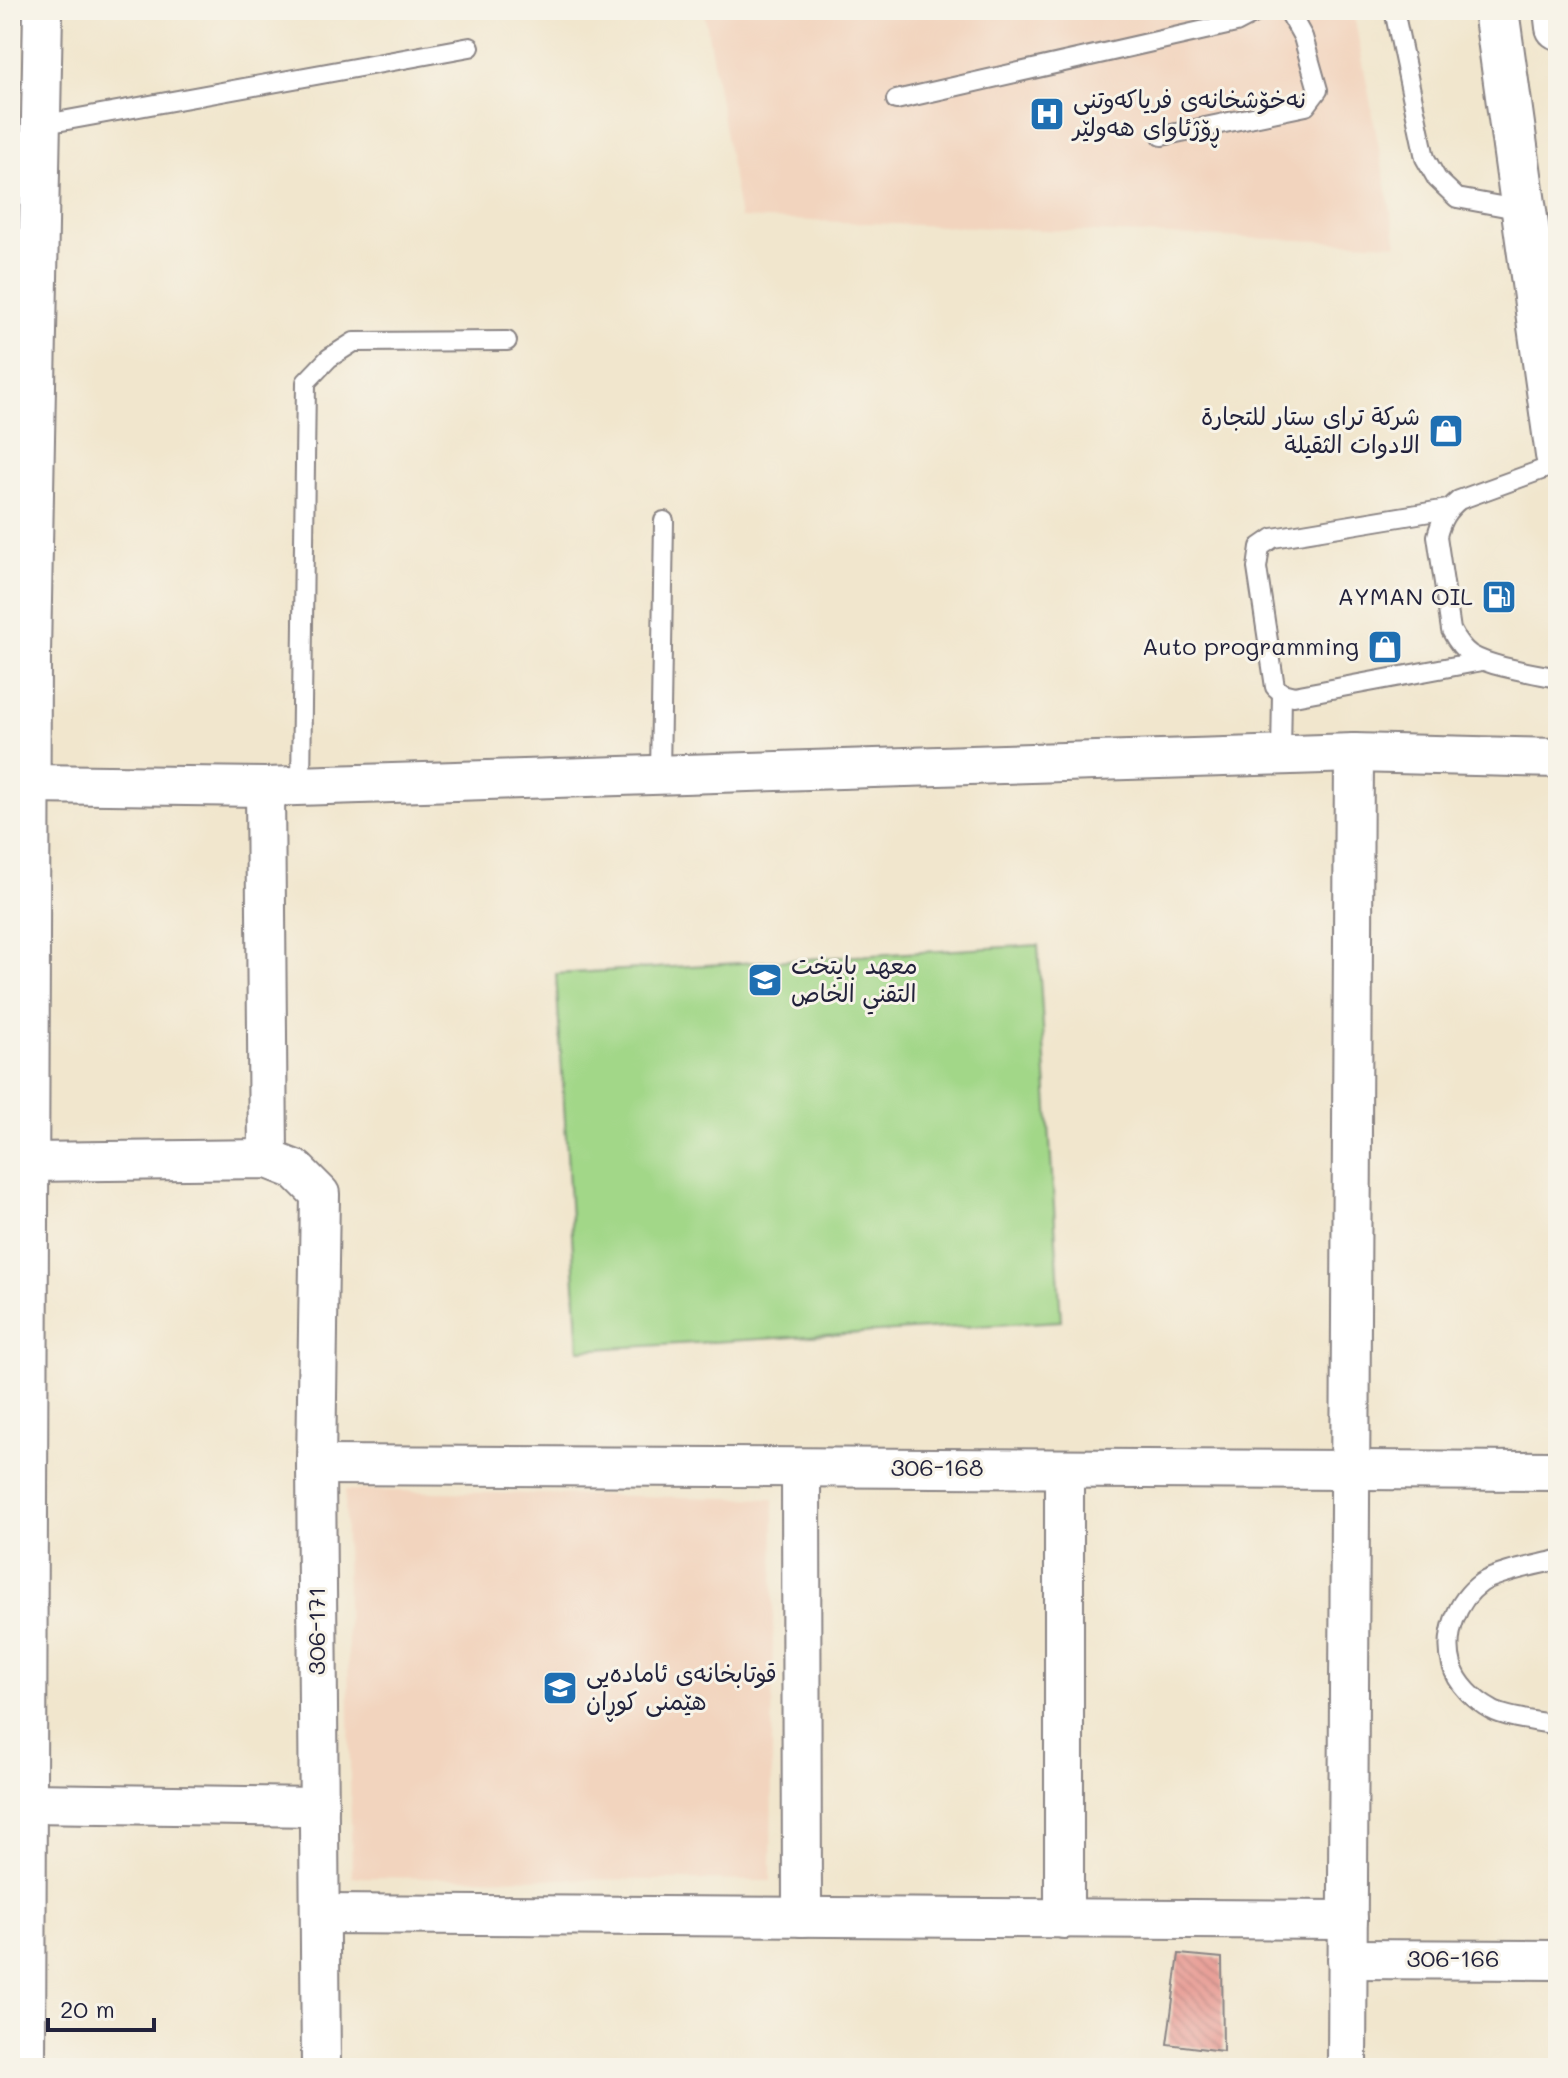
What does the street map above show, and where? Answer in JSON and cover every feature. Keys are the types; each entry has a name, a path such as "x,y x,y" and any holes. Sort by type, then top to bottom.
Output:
{"main road":[{"path":"1496,10 1558,455"},
{"path":"1556,10 1558,27"}],"street":[{"path":"26,2068 27,1803 19,1201 29,1162 30,784 20,654 43,10"},
{"path":"30,784 283,786 1354,753 1558,758"},
{"path":"1347,2068 1354,753"},
{"path":"29,1162 268,1159 283,786"},
{"name":"306-171","path":"268,1159 296,1170 320,1194 316,1465 321,2068"},
{"name":"306-168","path":"316,1465 1558,1471"},
{"path":"801,1468 802,1917"},
{"path":"1064,1469 1064,1919"},
{"path":"27,1803 319,1807"},
{"path":"320,1914 1348,1920"},
{"name":"306-166","path":"1347,1959 1558,1960"}],"lane":[{"path":"896,100 1236,23 1261,10"},
{"path":"1162,136 1306,106 1318,90 1303,37 1288,10"},
{"path":"1394,10 1425,158 1437,179 1457,198 1524,211"},
{"path":"40,125 470,47"},
{"path":"283,786 306,382 329,358 354,342 507,341"},
{"path":"1558,464 1459,500 1448,509 1440,522 1437,536 1451,630 1458,643 1482,661 1558,678"},
{"path":"1448,509 1273,538 1260,547 1257,568 1275,687 1282,693 1294,696 1482,661"},
{"path":"660,774 664,521"},
{"path":"1281,755 1282,693"},
{"path":"1558,1560 1511,1571 1482,1582 1460,1605 1450,1635 1452,1667 1469,1694 1494,1712 1558,1725"}],"shaded area":[{"name":"نەخۆشخانەی فریاکەوتنی ڕۆژئاوای هەولێر","path":"704,10 1353,10 1397,244 740,218"},
{"name":"قوتابخانەی ئامادەیی هێمنی کوڕان","path":"345,1490 774,1499 771,1881 352,1877"}],"green space":[{"path":"1038,945 1061,1321 579,1350 556,974"}],"building":[{"path":"1179,1954 1222,1958 1223,2051 1167,2044"}],"place":[{"name":"نەخۆشخانەی فریاکەوتنی ڕۆژئاوای هەولێر","path":"1047,114"},
{"name":"شركة ترای ستار للتجارة الادوات الثقيلة","path":"1446,431"},
{"name":"AYMAN OIL","path":"1499,597"},
{"name":"Auto programming","path":"1385,647"},
{"name":"معهد بايتخت التقني الخاص","path":"765,980"},
{"name":"قوتابخانەی ئامادەیی هێمنی کوڕان","path":"560,1688"}]}
